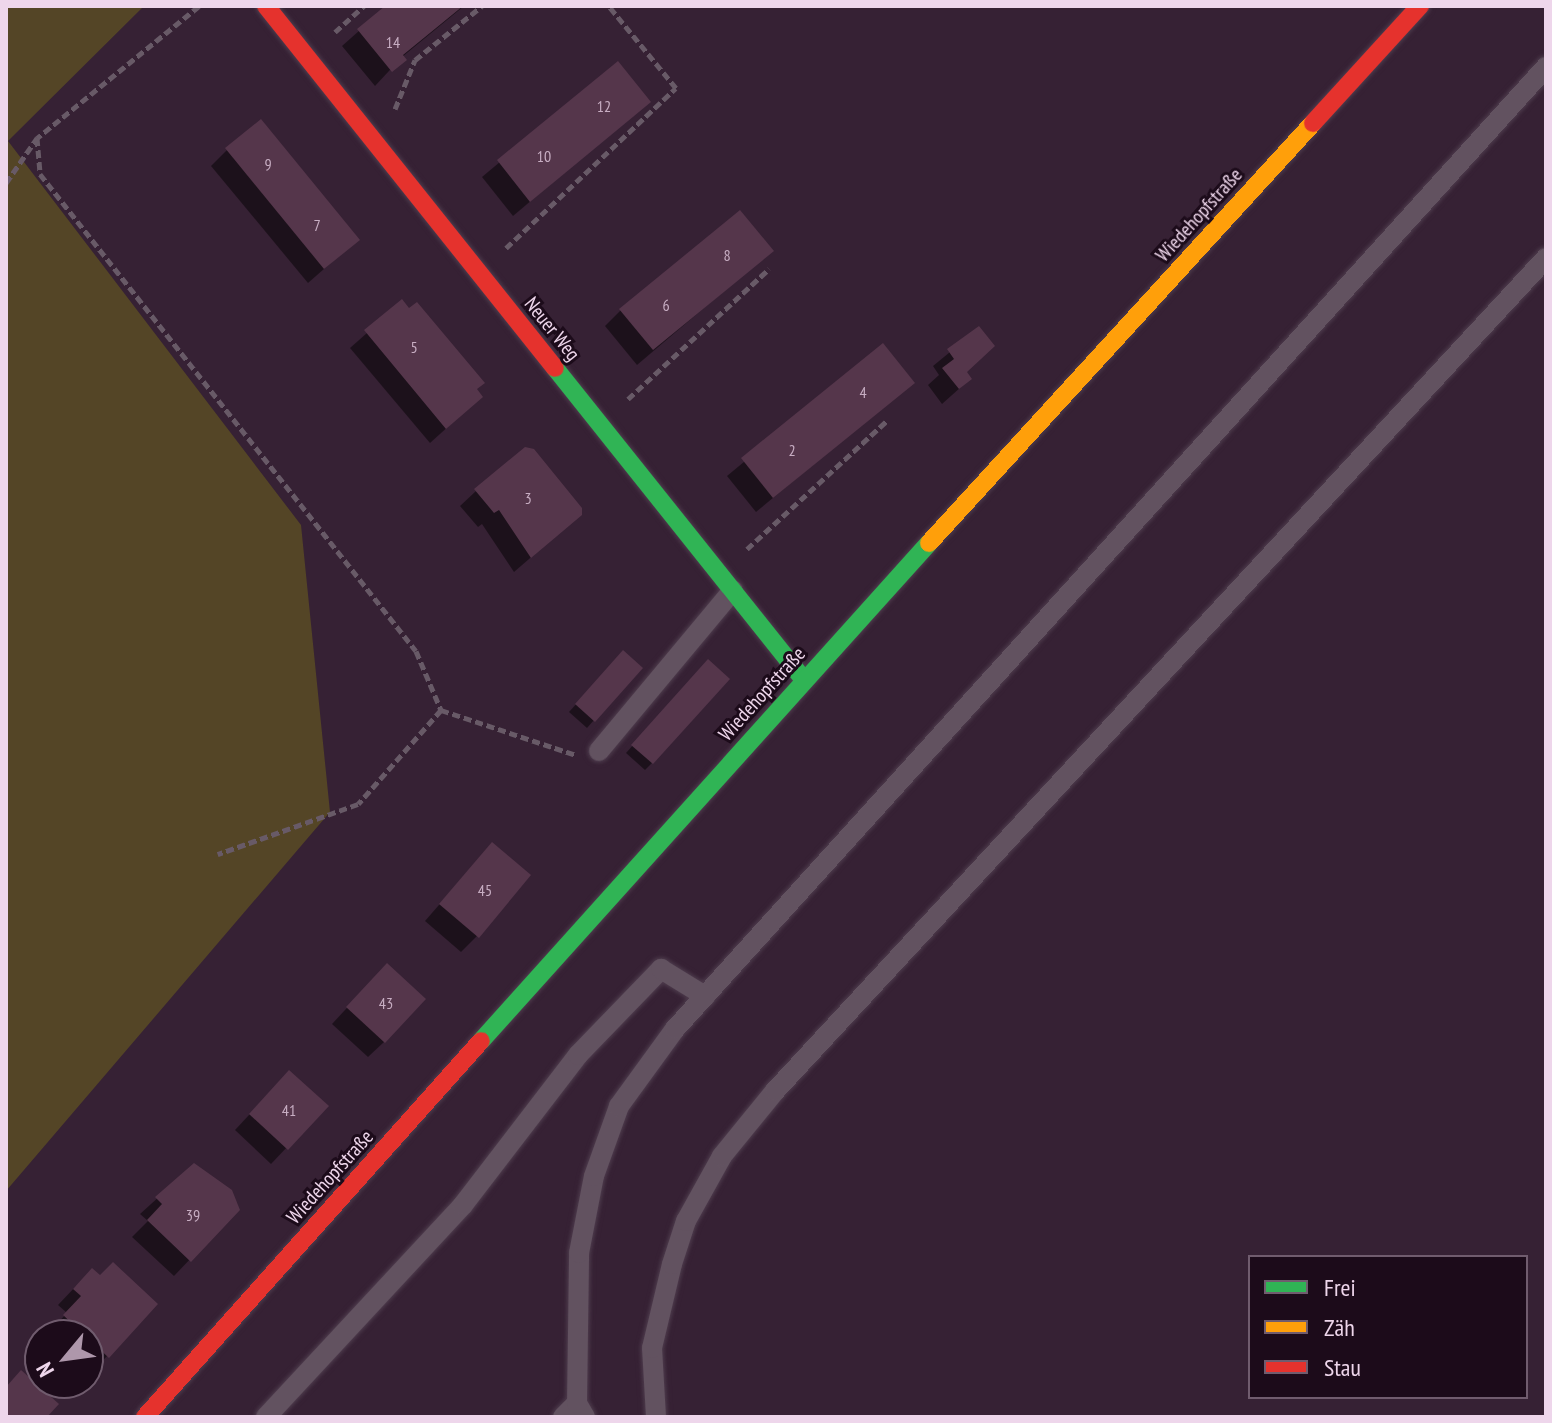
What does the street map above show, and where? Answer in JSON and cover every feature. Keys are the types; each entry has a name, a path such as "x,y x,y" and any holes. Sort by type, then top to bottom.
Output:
{"main road":[{"name":"Neuer Weg","path":"266,6 804,680"},
{"name":"Wiedehopfstraße","path":"145,1417 804,680 1420,6"}],"lane":[{"path":"575,1412 579,1253 594,1176 619,1106 705,996 1546,67"},
{"path":"656,1417 652,1348 672,1264 686,1221 722,1156 775,1091 1546,258"},
{"path":"599,751 726,582"},
{"path":"266,1417 463,1205 578,1055 661,969 705,996"}],"path":[{"path":"6,183 37,138 199,6"},
{"path":"369,135 399,105 415,60 482,6"},
{"path":"479,273 676,88 609,6"},
{"path":"37,138 40,174 416,651 441,710 590,759 599,751"},
{"path":"601,424 769,269"},
{"path":"726,582 888,420"},
{"path":"218,854 358,804 441,710"}],"shaded area":[{"path":"6,6 144,6 8,141 301,525 330,812 6,1191"}],"building":[{"path":"385,6 463,6 403,55 407,60 392,72 357,29"},
{"path":"618,61 651,102 530,202 497,160"},
{"path":"261,119 360,240 324,269 225,148"},
{"path":"740,210 774,251 653,350 619,309"},
{"path":"402,299 409,308 417,302 485,383 477,389 483,397 446,429 364,330"},
{"path":"979,326 995,346 967,372 972,379 959,389 942,368 954,359 947,349"},
{"path":"883,343 915,383 773,498 741,458"},
{"path":"525,447 534,449 582,508 582,515 531,558 499,510 494,513 474,489"},
{"path":"623,650 643,668 595,722 575,704"},
{"path":"708,659 730,679 653,764 631,745"},
{"path":"492,842 531,875 479,938 439,904"},
{"path":"387,963 426,999 385,1043 346,1007"},
{"path":"289,1070 329,1106 288,1150 249,1114"},
{"path":"194,1163 232,1190 240,1210 191,1262 147,1220 162,1204 155,1197"},
{"path":"113,1262 158,1304 109,1358 104,1353 104,1319 67,1319 63,1315 81,1296 73,1289 92,1268 100,1275"},
{"path":"21,1370 24,1373 24,1399 53,1399 59,1404 47,1417 6,1417 6,1387"}],"traffic: fast":[{"path":"555,368 804,680"},
{"path":"481,1041 929,543"}],"traffic: slow":[{"path":"929,543 1313,123"}],"traffic: jam":[{"path":"266,6 555,368"},
{"path":"1313,123 1420,6"},
{"path":"145,1417 481,1041"}]}
